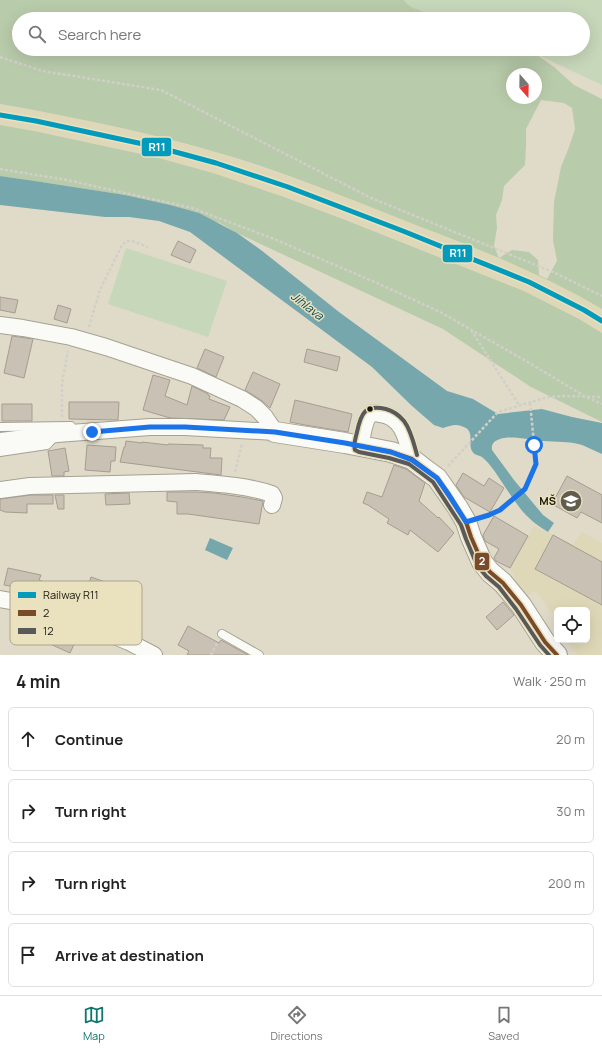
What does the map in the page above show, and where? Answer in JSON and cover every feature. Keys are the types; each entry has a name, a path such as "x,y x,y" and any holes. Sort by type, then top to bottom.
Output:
{"street":[{"path":"0,325 78,339 192,376 242,399 256,408 265,417 275,432"},
{"path":"360,446 366,420 369,415 374,413 388,414 400,426 406,438 412,460"},
{"path":"0,441 60,430 105,431 150,427 185,427 275,432 391,452 412,460 437,478 466,522 482,562 521,604 545,642 557,655"},
{"path":"0,490 30,486 196,482 220,484 272,494 274,498 272,505"},
{"path":"0,599 10,601"},
{"path":"135,645 154,655"}],"lane":[{"path":"0,427 60,430"},
{"path":"0,452 47,445 60,430"},
{"path":"222,634 259,655"}],"path":[{"path":"0,57 42,71 161,90 371,198 553,272 602,296"},
{"path":"0,169 67,180 192,208 274,239 440,312 586,397 602,404"},
{"path":"60,430 62,383 78,339 100,290 122,246 127,241 132,241 148,247"},
{"path":"471,330 519,405"},
{"path":"456,458 498,412 548,397 602,397"},
{"path":"466,522 500,510 525,489 536,464 530,402"},
{"path":"220,484 235,472 246,431"}],"shaded area":[{"path":"0,104 38,110 160,137 219,153 351,199 533,272 589,301 602,309 602,333 579,319 524,291 344,219 284,197 213,173 155,157 0,125"},
{"path":"511,526 528,536 534,526 573,544 582,532 602,543 602,655 578,655 568,643 590,643 590,607 554,607 554,616 535,591 525,598 510,568 493,559"}],"green space":[{"path":"0,0 404,0 413,8 424,12 12,12 12,56 539,56 554,67 574,85 602,99 602,309 536,274 296,178 185,143 126,129 0,104","holes":["506,68 542,68 542,100 564,103 572,108 575,129 561,167 554,202 553,240 557,261 547,279 539,275 538,260 529,252 512,250 499,258 494,246 497,228 496,215 502,200 504,186 525,165 526,129 539,104 506,104"]},
{"path":"404,0 602,0 602,85 541,56 590,56 590,12 420,12 408,5"},
{"path":"0,125 155,157 213,173 343,219 524,291 579,319 602,333 602,422 531,387 443,329 237,233 220,223 125,195 0,176"},
{"path":"126,248 227,281 208,337 108,304"}],"water":[{"name":"Jihlava","path":"0,176 125,195 199,213 237,233 261,250 339,312 447,391 473,399 498,414 542,409 602,423 602,454 582,445 567,442 509,437 500,439 493,443 492,450 514,480 543,515 554,523 548,532 527,516 513,499 488,463 482,457 473,452 471,448 470,433 466,428 463,426 452,425 443,428 434,425 372,367 190,232 159,221 129,217 105,217 0,205"},
{"path":"210,538 233,548 227,560 205,550"}],"building":[{"path":"178,241 196,250 190,263 171,255"},
{"path":"0,297 18,300 15,313 0,310"},
{"path":"58,305 71,309 67,323 54,319"},
{"path":"12,336 33,339 24,378 4,373"},
{"path":"205,349 224,357 216,377 197,368"},
{"path":"307,349 340,357 337,371 304,362"},
{"path":"253,372 280,384 270,408 261,400 245,390"},
{"path":"153,375 170,380 165,396 187,405 192,386 208,394 210,396 209,399 230,407 224,420 170,418 143,410"},
{"path":"295,400 352,414 348,432 290,422"},
{"path":"69,402 119,402 118,420 69,419"},
{"path":"2,404 32,404 32,421 2,421"},
{"path":"126,441 168,445 203,445 203,448 211,448 210,458 222,458 221,475 120,462"},
{"path":"87,445 116,447 115,461 111,461 110,472 85,470"},
{"path":"65,448 69,471 64,472 64,476 52,476 48,451"},
{"path":"394,465 406,469 425,483 419,501 438,518 439,517 454,533 438,552 410,530 408,535 387,523 389,519 363,503 367,492 382,497"},
{"path":"463,473 484,486 489,478 504,488 490,512 464,497 456,485"},
{"path":"567,476 602,495 602,523 581,512 577,518 552,504"},
{"path":"167,492 214,493 263,501 259,524 188,514 177,514 177,502 167,501"},
{"path":"129,493 130,504 106,505 105,494"},
{"path":"31,495 53,495 53,504 27,504 27,513 5,512 0,510 0,499"},
{"path":"55,495 64,495 64,509 58,509"},
{"path":"494,516 528,536 510,568 496,561 494,558 499,549 485,541 483,535"},
{"path":"553,535 602,562 602,605 535,569"},
{"path":"8,568 41,575 39,580 42,581 10,581 10,586 4,585"},
{"path":"91,577 102,581 90,581"},
{"path":"503,602 514,615 497,630 486,617"},
{"path":"188,626 219,643 221,640 248,655 187,655 189,651 178,645"},
{"path":"52,645 74,645 70,653"}],"rail line":[{"name":"R11","path":"0,115 36,121 157,147 216,163 288,187 403,231 529,282 584,310 602,321"}],"transit line":[{"name":"12","path":"417,455 409,429 398,415 389,410 379,408 369,409 362,415 354,443 355,450 409,464 433,482 461,525 477,565 486,576 499,587 540,645 549,655"},
{"name":"2","path":"360,446 391,452 412,459 437,478 466,522 482,562 490,572 503,583 521,605 545,642 557,655"}],"place":[{"name":"MŠ","path":"571,501"}],"route":[{"path":"92,432 150,427 185,427 275,432 391,452 412,460 437,478 466,522 500,510 525,489 536,464 534,445"}]}
